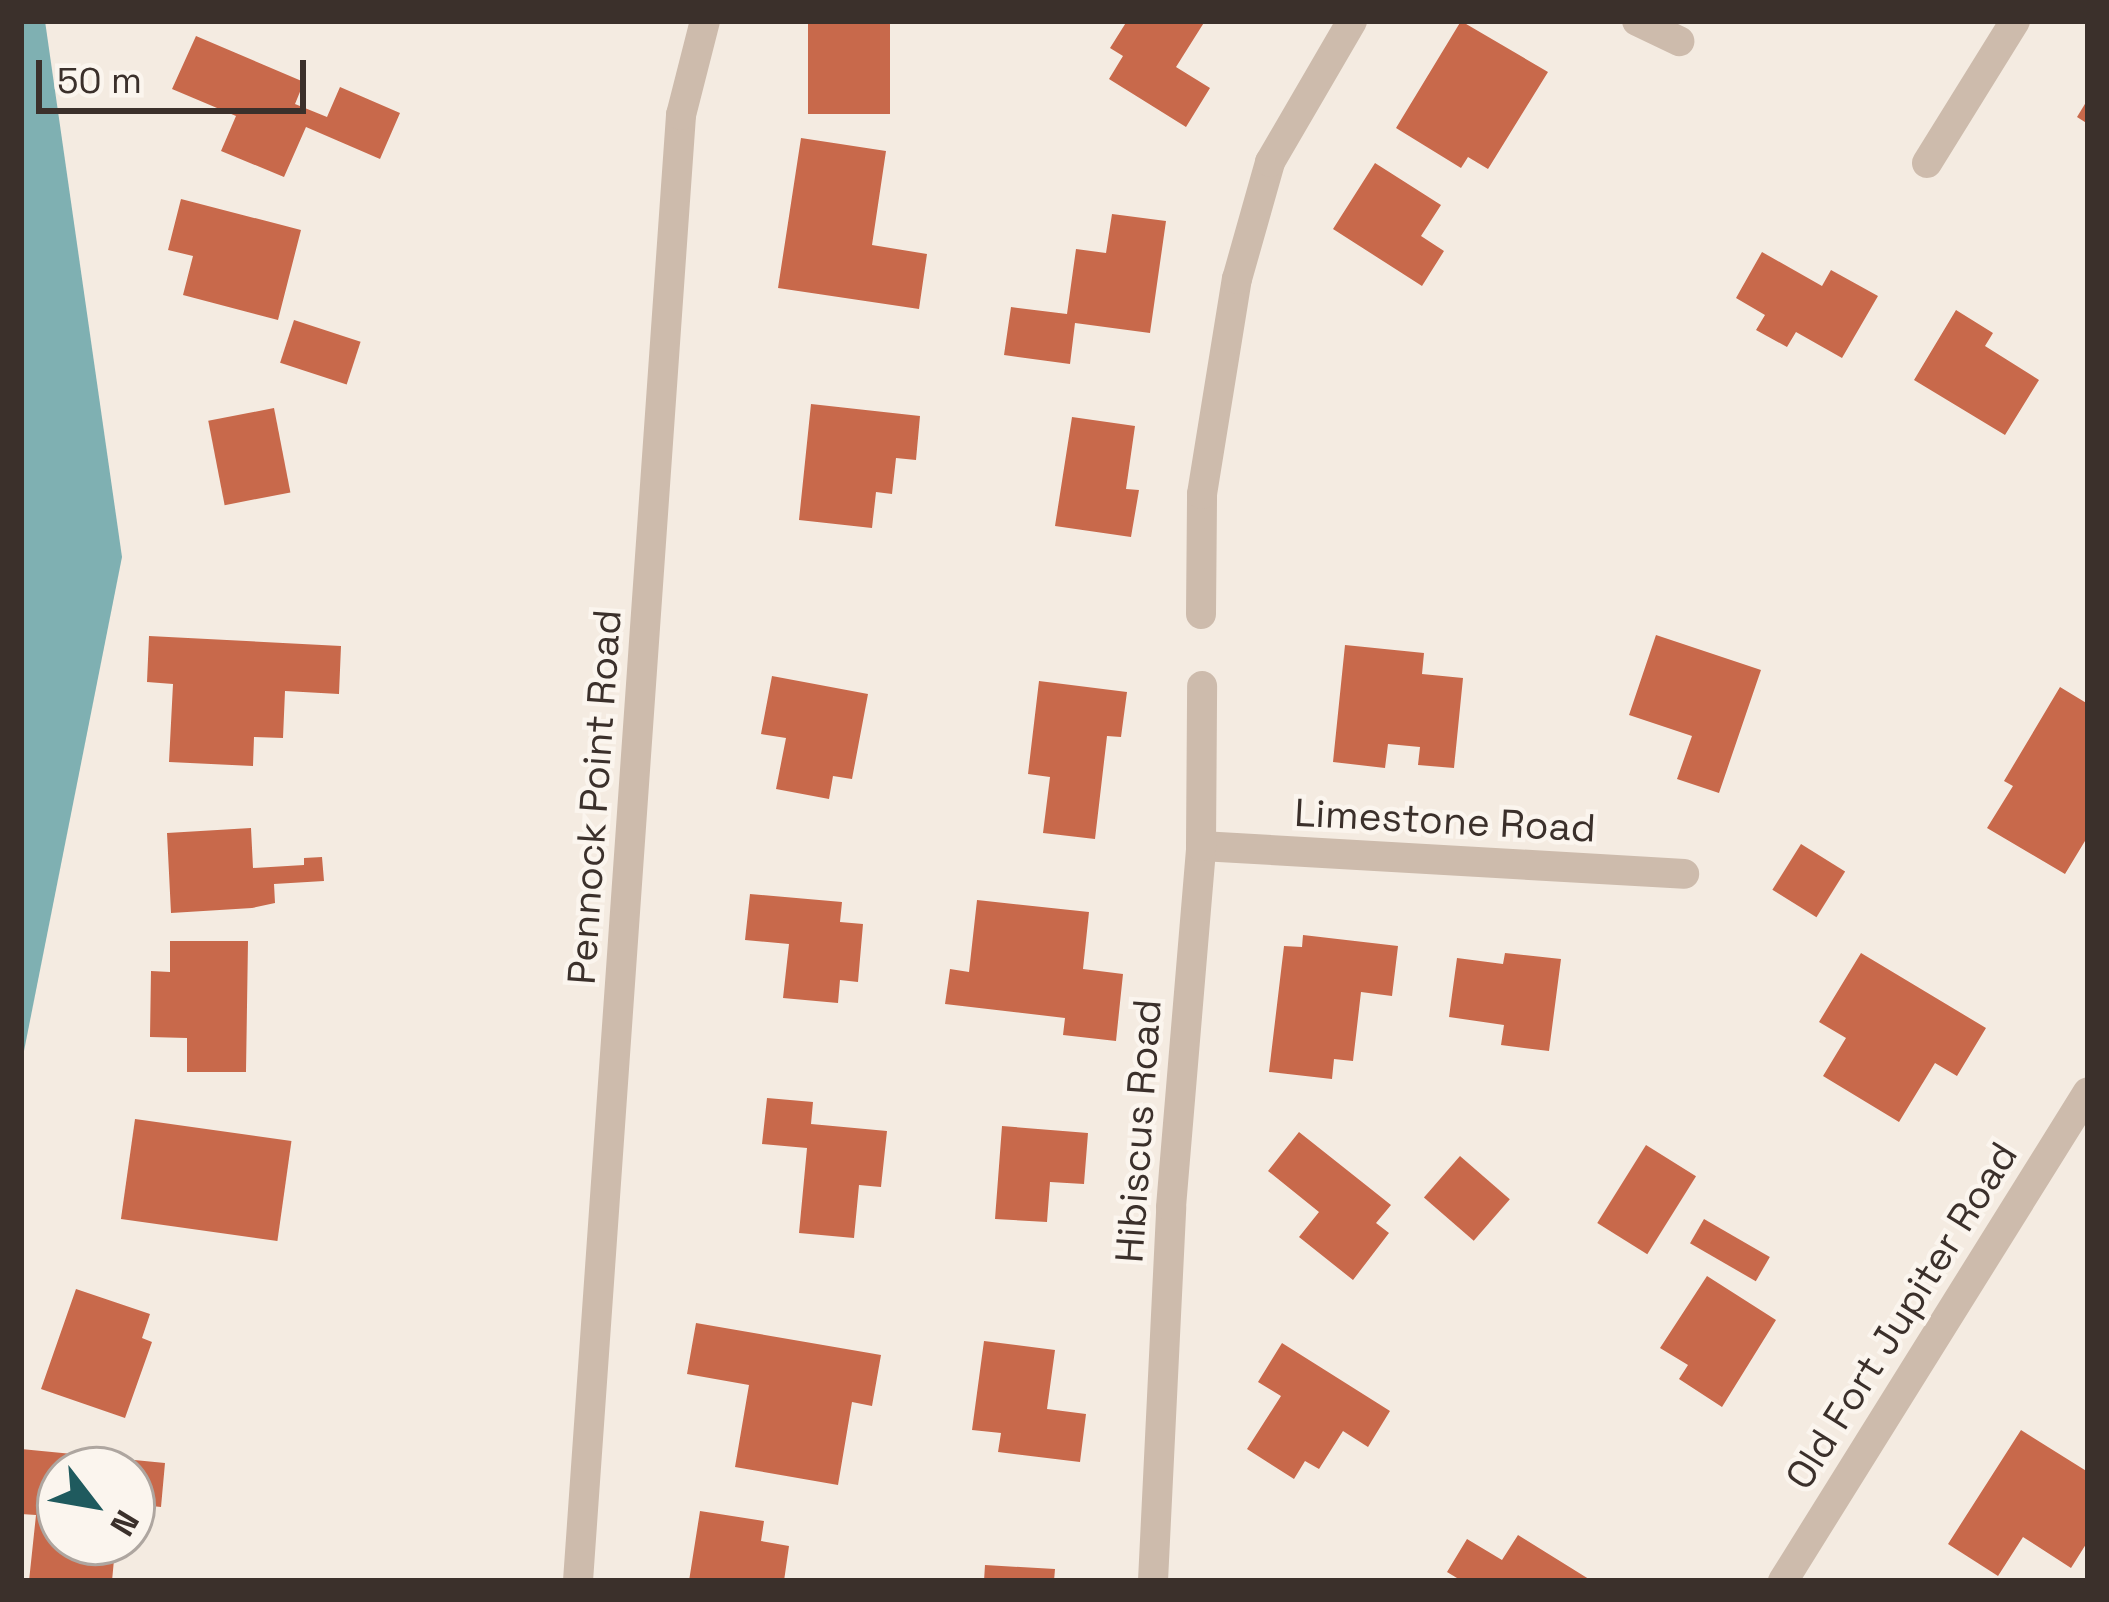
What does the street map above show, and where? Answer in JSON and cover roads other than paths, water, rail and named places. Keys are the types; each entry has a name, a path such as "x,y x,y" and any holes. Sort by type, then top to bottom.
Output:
{"street":[{"name":"Pennock Point Road","path":"578,1581 681,116 705,21"},
{"path":"1202,614 1202,494 1237,279 1270,162 1352,21"},
{"path":"1637,21 1678,41"},
{"path":"1928,163 2015,21"},
{"name":"Hibiscus Road","path":"1153,1581 1171,1207 1201,846 1202,686"},
{"name":"Limestone Road","path":"1201,846 1684,874"},
{"name":"Old Fort Jupiter Road","path":"1783,1581 2088,1092"}],"water":[{"path":"21,21 45,21 122,557 21,1066"}]}
